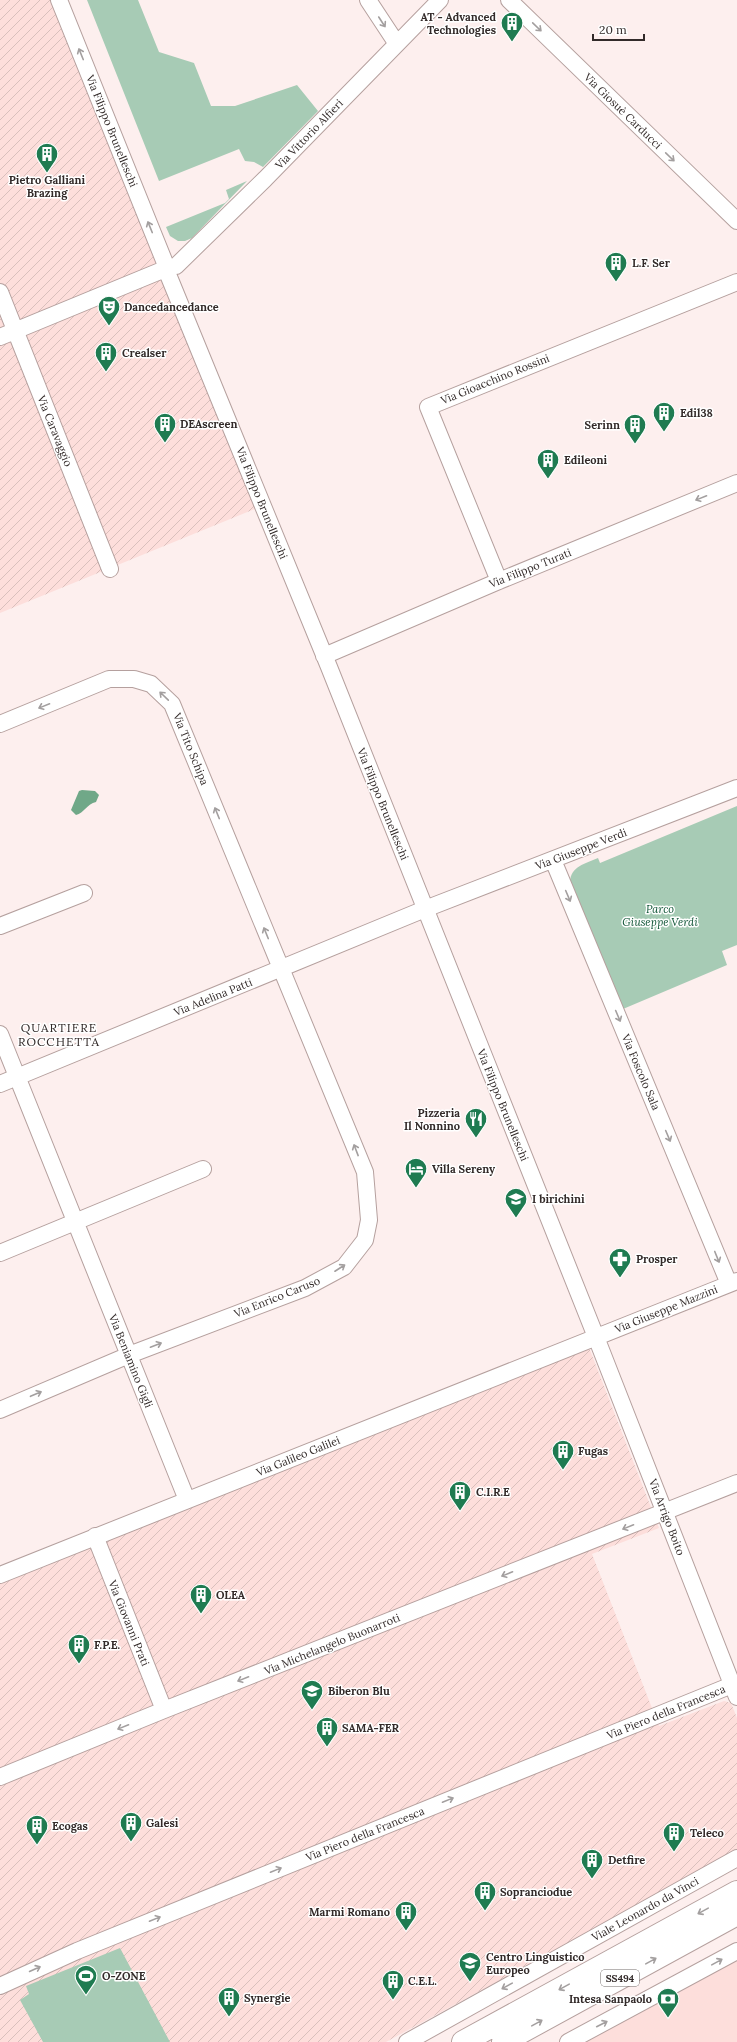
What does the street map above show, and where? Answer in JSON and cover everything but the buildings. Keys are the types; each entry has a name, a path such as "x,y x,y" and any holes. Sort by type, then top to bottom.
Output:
{"main road":[{"name":"SS494","path":"463,2042 737,1892"},
{"name":"SS494","path":"502,2042 737,1914"}],"street":[{"name":"Via Filippo Brunelleschi","path":"59,0 168,267 596,1337"},
{"path":"368,0 397,44"},
{"name":"Via Vittorio Alfieri","path":"168,267 270,173 440,0"},
{"name":"Via Giosuè Carducci","path":"509,0 737,221"},
{"path":"0,337 168,267"},
{"name":"Via Gioacchino Rossini","path":"498,581 428,407 737,282"},
{"name":"Via Caravaggio","path":"0,292 110,569"},
{"name":"Via Filippo Turati","path":"324,656 498,581 737,483"},
{"name":"Via Tito Schipa","path":"0,724 109,679 134,679 151,684 172,704 281,969"},
{"name":"Via Giuseppe Verdi","path":"425,909 737,788"},
{"name":"Via Foscolo Sala","path":"553,860 733,1282"},
{"path":"0,926 84,893"},
{"name":"Via Adelina Patti","path":"0,1084 425,909"},
{"name":"Via Enrico Caruso","path":"0,1410 129,1355 305,1288 344,1267 365,1240 369,1220 365,1172 281,969"},
{"name":"Via Beniamino Gigli","path":"0,1034 187,1500"},
{"path":"0,1253 203,1169"},
{"name":"Via Giuseppe Mazzini","path":"596,1337 733,1282"},
{"name":"Via Galileo Galilei","path":"0,1576 95,1536 596,1337"},
{"name":"Via Arrigo Boito","path":"596,1337 735,1691"},
{"name":"Via Michelangelo Buonarroti","path":"0,1777 164,1710 737,1483"},
{"name":"Via Giovanni Prati","path":"95,1536 164,1710"},
{"name":"Via Piero della Francesca","path":"0,1986 77,1951 735,1691"},
{"name":"Viale Leonardo da Vinci","path":"407,2042 737,1858"},
{"path":"568,2042 737,1951"}],"shaded area":[{"path":"0,0 50,0 257,508 0,613"},
{"path":"79,791 95,791 99,795 96,802 76,815 71,810"},
{"path":"586,1349 590,1350 659,1528 592,1554 659,1726 724,1701 731,1703 737,1718 737,1851 386,2042 0,2042 0,1584"},
{"path":"737,1956 737,2042 581,2042"}],"green space":[{"path":"87,0 138,0 159,52 194,63 211,106 235,106 297,85 318,111 263,167 254,162 245,161 239,149 159,181"},
{"path":"247,181 192,238 185,241 178,241 170,236 166,227 225,203 229,199 226,190"},
{"name":"Parco Giuseppe Verdi","path":"737,806 737,945 722,951 727,965 623,1009 570,882 573,872 580,866 598,858 600,863"},
{"name":"O-ZONE","path":"120,1948 170,2042 43,2042 20,2000 29,1994 26,1986"}],"place":[{"name":"AT - Advanced Technologies","path":"512,42"},
{"name":"Pietro Galliani Brazing","path":"47,174"},
{"name":"L.F. Ser","path":"616,282"},
{"name":"Dancedancedance","path":"109,326"},
{"name":"Crealser","path":"106,372"},
{"name":"Edil38","path":"664,432"},
{"name":"DEAscreen","path":"165,444"},
{"name":"Serinn","path":"635,444"},
{"name":"Edileoni","path":"548,480"},
{"name":"Pizzeria Il Nonnino","path":"476,1138"},
{"name":"Villa Sereny","path":"416,1188"},
{"name":"I birichini","path":"516,1218"},
{"name":"Prosper","path":"620,1278"},
{"name":"Fugas","path":"563,1470"},
{"name":"C.I.R.E","path":"460,1512"},
{"name":"OLEA","path":"201,1614"},
{"name":"F.P.E.","path":"79,1664"},
{"name":"Biberon Blu","path":"312,1710"},
{"name":"SAMA-FER","path":"327,1748"},
{"name":"Galesi","path":"131,1842"},
{"name":"Ecogas","path":"37,1846"},
{"name":"Teleco","path":"674,1852"},
{"name":"Detfire","path":"592,1880"},
{"name":"Sopranciodue","path":"485,1912"},
{"name":"Marmi Romano","path":"406,1932"},
{"name":"Centro Linguistico Europeo","path":"470,1982"},
{"name":"O-ZONE","path":"86,1996"},
{"name":"C.E.L.","path":"393,2000"},
{"name":"Synergie","path":"229,2018"},
{"name":"Intesa Sanpaolo","path":"668,2018"}],"district":[{"name":"QUARTIERE ROCCHETTA","path":"59,1035"}]}
